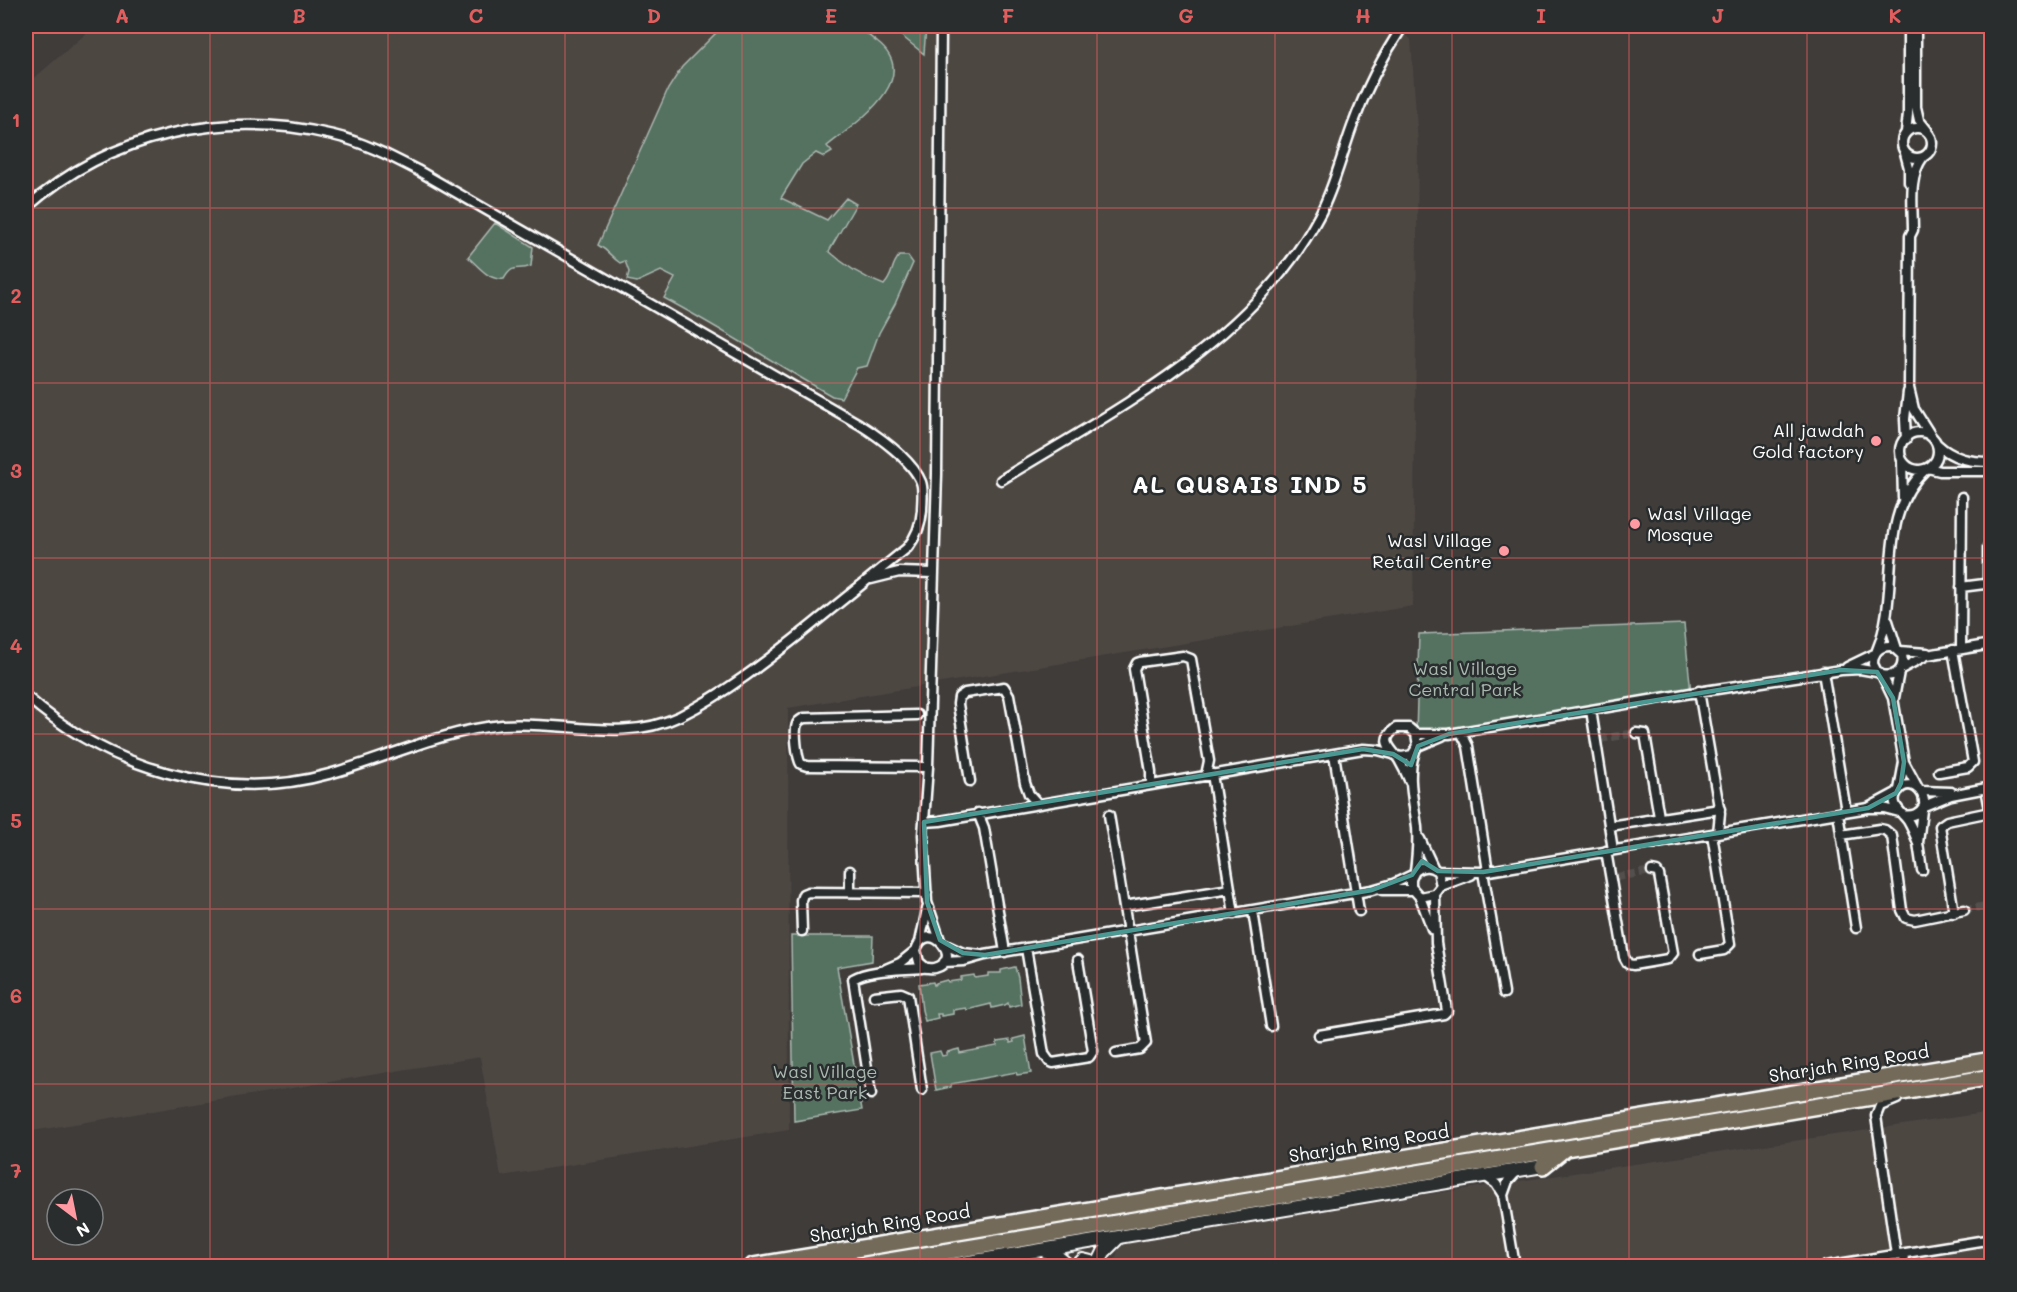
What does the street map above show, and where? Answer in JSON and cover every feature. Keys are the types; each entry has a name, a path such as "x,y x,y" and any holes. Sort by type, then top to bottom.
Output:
{"highway":[{"name":"Sharjah Ring Road","path":"753,1266 1992,1060"},
{"name":"Sharjah Ring Road","path":"859,1266 1992,1077"},
{"path":"1543,1166 1567,1147"}],"street":[{"path":"925,967 919,962 918,946 927,897 924,819 928,767 937,474 941,26"},
{"path":"1001,480 1140,394 1232,325 1267,289 1302,246 1320,214 1363,99 1403,26"},
{"path":"1906,439 1905,419 1909,388 1909,168 1901,142 1906,132 1908,114 1908,26"},
{"path":"1910,236 1913,228 1914,174 1933,144 1931,136 1919,120 1916,107 1916,26"},
{"path":"26,208 44,192 80,168 118,149 159,135 201,127 246,124 291,127 335,135 377,150 417,170 859,424 889,446 914,471 920,480 922,491 921,519 917,535 912,542 761,664 694,708 666,722 650,726 619,731 534,724 472,729 432,739 326,775 284,782 241,783 199,780 158,771 118,756 80,737 45,714 26,696"},
{"path":"1906,132 1916,127 1927,130"},
{"path":"1905,153 1915,158 1923,157"},
{"path":"1909,388 1919,418 1937,444 1953,456 1963,460 1992,462"},
{"path":"1922,870 1918,843 1924,796 1904,762 1893,699 1873,664 1875,652 1884,632 1893,541 1903,498 1900,447 1908,435 1916,432 1923,432 1931,436"},
{"path":"1902,461 1915,470 1927,468 1933,465 1938,455 1937,444"},
{"path":"1927,468 1940,471 1992,471"},
{"path":"1903,498 1927,468"},
{"path":"1939,772 1968,767 1973,762 1957,650 1961,587 1962,497"},
{"path":"1961,587 1990,583 1988,547 1992,540"},
{"path":"865,581 889,574 934,573"},
{"path":"1887,612 1890,631 1903,660 1893,699"},
{"path":"1363,749 1389,735 1396,728 1405,727 1416,734 1449,734 1823,672 1860,669 1893,675 1918,659 1937,653 1992,644"},
{"path":"1841,670 1887,646 1898,650 1937,653"},
{"path":"1151,784 1151,771 1134,669 1140,662 1183,656 1191,659 1234,914"},
{"path":"1823,672 1842,812 1841,835 1856,928"},
{"path":"970,781 959,697 965,693 1004,687 1009,694 1025,783 1029,794 1037,803"},
{"path":"1698,692 1720,808 1720,820 1715,833 1730,944 1724,950 1700,954"},
{"path":"1591,710 1598,739 1609,826 1609,851 1617,920 1624,957 1628,964 1637,965 1671,957 1672,950 1659,875 1652,871"},
{"path":"917,715 804,718 797,723 796,728 798,758 801,764 807,766 928,767"},
{"path":"1461,732 1468,747 1504,993"},
{"path":"1636,733 1645,734 1659,818"},
{"path":"1416,734 1417,748 1411,766 1410,782 1417,829 1424,850 1436,870 1438,890 1436,943"},
{"path":"924,819 949,818 1363,749 1407,757 1417,748 1449,734"},
{"path":"1389,735 1388,743 1410,782"},
{"path":"1334,754 1359,911"},
{"path":"1904,762 1895,803 1918,843"},
{"path":"1868,808 1908,786 1920,790 1960,792 1989,788 1991,816 1947,821 1940,826 1954,913"},
{"path":"871,1094 852,981 855,977 882,971 935,968 944,962 964,961 985,955 1357,893 1393,884 1424,867 1436,870 1486,871 1868,808 1884,808 1913,815 1923,808 1960,792"},
{"path":"1609,826 1720,808"},
{"path":"978,813 984,828 1005,952"},
{"path":"1109,815 1146,1043 1143,1048 1116,1053"},
{"path":"1319,1035 1444,1014 1447,1008 1436,943 1420,897 1410,883 1417,829"},
{"path":"1841,835 1880,829 1889,832 1893,840 1904,914 1911,920 1964,910"},
{"path":"850,871 850,892"},
{"path":"1420,897 1486,871"},
{"path":"1124,906 1230,889"},
{"path":"1372,890 1413,890"},
{"path":"802,931 801,900 803,894 808,892 927,897"},
{"path":"927,897 947,953 944,962"},
{"path":"1253,910 1271,1026"},
{"path":"882,971 900,963 930,938 963,953 985,955"},
{"path":"1026,948 1044,1054 1053,1063 1089,1057 1094,1051 1078,960"},
{"path":"874,996 901,993 908,996 922,1090"},
{"path":"1903,1266 1876,1113 1880,1106 1900,1097 1907,1091"},
{"path":"945,1266 1118,1239 1543,1166"},
{"path":"1503,1195 1508,1181 1518,1170"},
{"path":"1485,1176 1496,1184 1503,1195 1515,1266"},
{"path":"1077,1266 1083,1260 1095,1266 1104,1252 1118,1239"},
{"path":"1826,1266 1992,1239"},
{"path":"1044,1250 1070,1266"}],"highlighted area":[{"path":"1841,670 1877,672 1893,698 1904,762 1901,783 1896,793 1868,808 1483,872 1438,871 1422,861 1412,875 1372,890 985,955 963,953 940,940 927,902 924,822 1363,749 1393,754 1411,765 1418,746 1449,734"}],"shaded area":[{"path":"95,26 1389,26 1411,39 1418,145 1413,606 788,708 789,1130 501,1176 480,1057 26,1132 26,85"},
{"path":"1991,1112 1991,1266 1113,1266 1122,1239"}],"green space":[{"path":"852,25 860,28 890,56 893,71 889,85 880,100 853,126 827,146 832,152 824,157 816,153 802,164 781,198 827,220 846,198 856,204 829,251 870,279 884,285 899,256 908,256 913,263 879,333 867,366 857,368 841,398 832,396 664,298 675,278 661,271 637,282 627,280 629,272 625,261 620,263 598,245 668,89 682,67 723,26"},
{"path":"888,26 926,26 924,54 893,29"},
{"path":"495,223 533,247 531,266 513,269 504,279 489,276 468,257"},
{"name":"Wasl Village Central Park","path":"1684,624 1691,693 1416,734 1419,634"},
{"name":"Wasl Village East Park","path":"791,936 873,936 872,961 837,967 862,1110 794,1121"},
{"path":"1015,967 1021,1004 1009,1007 1008,1003 992,1008 991,1004 967,1010 966,1008 953,1010 953,1014 941,1016 937,1014 938,1018 925,1021 919,984 933,982 934,985 947,980 948,982 961,980 961,977 988,976 988,973 1001,973 1001,970"},
{"path":"1025,1036 1031,1073 1017,1075 1016,1072 951,1084 951,1087 936,1090 930,1053 940,1051 942,1056 959,1049 960,1053 997,1046 997,1042 1010,1040 1010,1043 1014,1042 1013,1039"}],"tunnel":[{"path":"1600,739 1636,733"},
{"path":"1616,877 1652,871"},
{"path":"1964,910 1992,905"}],"place":[{"name":"All jawdah Gold factory","path":"1876,441"},
{"name":"Wasl Village Mosque","path":"1635,524"},
{"name":"Wasl Village Retail Centre","path":"1504,551"}],"district":[{"name":"AL QUSAIS IND 5","path":"1250,485"}]}
